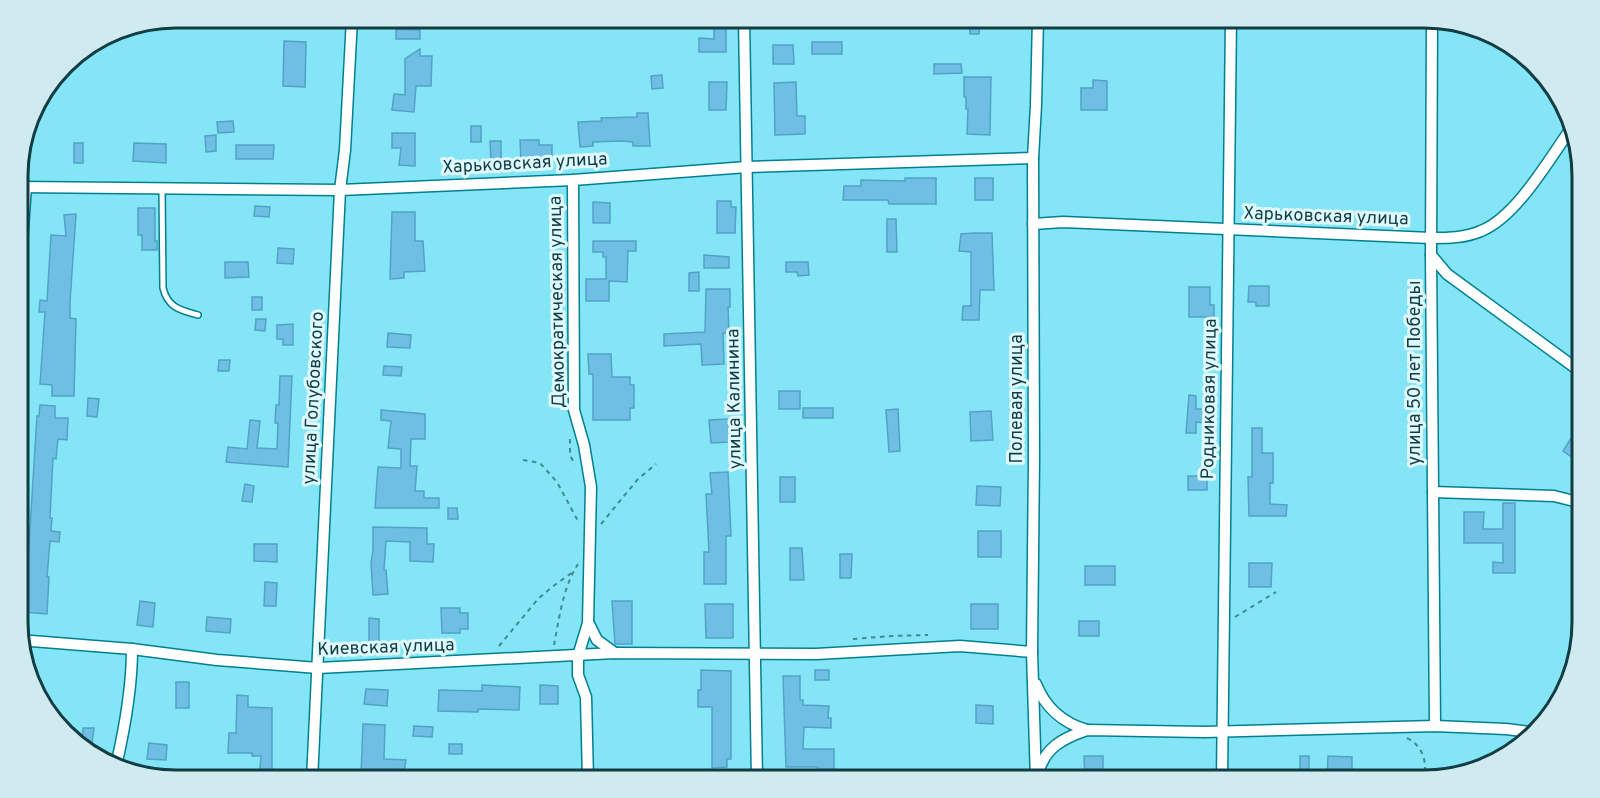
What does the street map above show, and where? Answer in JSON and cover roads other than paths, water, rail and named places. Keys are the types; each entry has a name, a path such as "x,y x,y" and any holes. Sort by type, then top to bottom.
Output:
{"street":[{"name":"Полевая улица","path":"1036,769 1032,675 1032,158 1038,28"},
{"name":"Родниковая улица","path":"1222,769 1231,28"},
{"name":"улица Голубовского","path":"313,770 340,190 345,150 351,29"},
{"name":"улица Калинина","path":"744,29 757,770"},
{"name":"улица 50 лет Победы","path":"1432,29 1431,255 1435,726"},
{"name":"Харьковская улица","path":"1033,224 1063,222 1431,238 1458,237 1482,231 1498,221 1517,204 1565,136"},
{"name":"Харьковская улица","path":"29,186 340,190 573,180 747,167 1032,158"},
{"name":"Демократическая улица","path":"573,180 574,410 584,445 591,487 588,623 578,656 578,675 586,697 588,770"},
{"path":"1431,255 1447,274 1572,365"},
{"path":"1433,492 1554,496 1572,499"},
{"path":"588,623 597,640 615,653"},
{"name":"Киевская улица","path":"30,641 318,668 552,658 615,653 816,654 960,646 1032,652"},
{"path":"118,757 126,725 132,676 132,649"},
{"path":"1032,675 1040,694 1051,708 1073,726 1087,730 1158,733 1435,726 1523,731"},
{"path":"1039,769 1047,752 1064,739 1087,730"}],"lane":[{"path":"162,188 165,298 176,308 198,315"}]}
